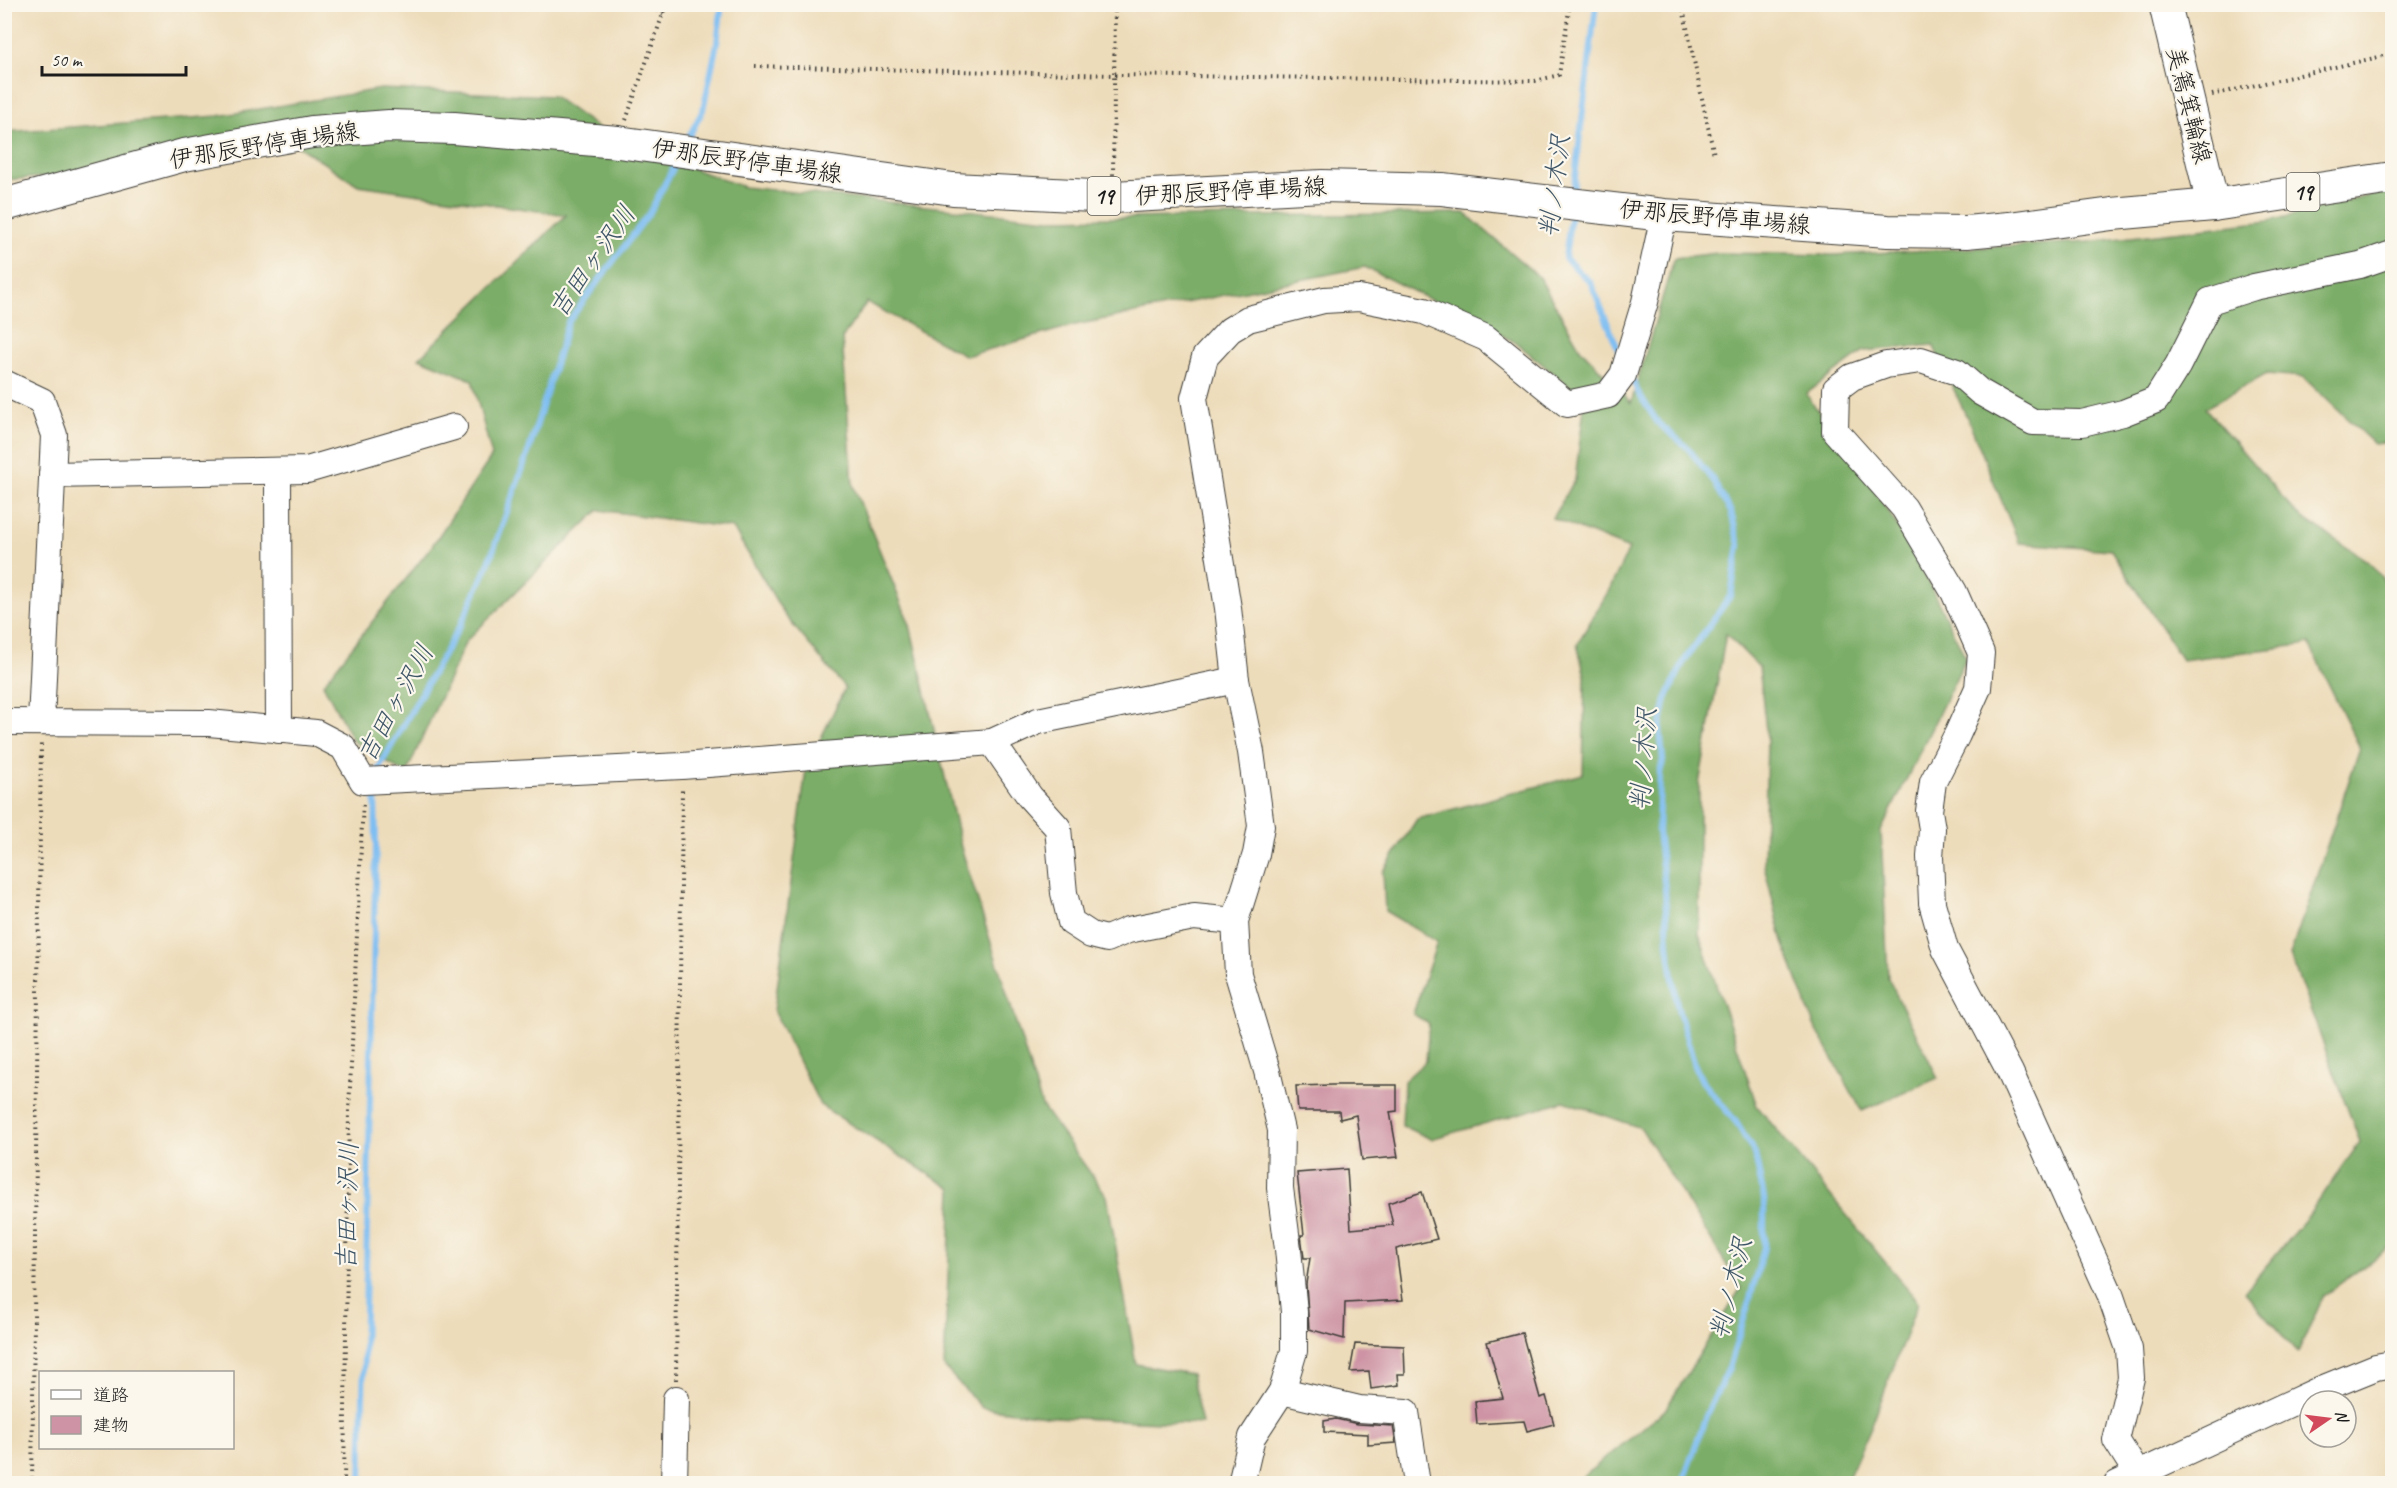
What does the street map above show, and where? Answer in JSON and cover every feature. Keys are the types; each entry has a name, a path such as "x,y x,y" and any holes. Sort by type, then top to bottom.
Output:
{"main road":[{"name":"美篶箕輪線","path":"2165,4 2213,205"},
{"name":"伊那辰野停車場線","path":"4,205 184,155 312,132 389,126 618,142 953,189 1113,197 1322,186 1442,189 1664,215 1888,231 1966,232 2112,214 2213,205 2392,176"}],"street":[{"path":"1241,1484 1252,1437 1282,1391 1294,1351 1294,1312 1280,1188 1281,1130 1267,1071 1238,974 1235,921 1256,854 1261,826 1251,752 1236,680 1228,608 1194,398 1205,357 1230,330 1248,320 1324,300 1359,298 1424,311 1486,338 1566,404 1608,395 1623,375 1645,302 1664,215"},
{"path":"2392,254 2360,265 2253,287 2210,301 2178,365 2156,400 2113,416 2082,423 2033,422 1980,392 1957,372 1921,360 1886,365 1852,377 1836,389 1835,431 1904,508 1954,592 1981,653 1978,688 1933,782 1929,811 1932,829 1929,857 1932,903 1945,949 2010,1072 2110,1294 2129,1349 2131,1378 2116,1440 2133,1480 2300,1398 2376,1367 2392,1364"},
{"path":"4,383 42,401 54,435 41,722"},
{"path":"52,475 307,470 454,428"},
{"path":"278,480 279,730"},
{"path":"4,722 209,723 315,733 343,747 363,781 682,766 992,742 1038,721 1236,680"},
{"path":"992,742 1030,797 1058,828 1064,893 1071,922 1091,934 1107,939 1128,930 1154,927 1194,917 1235,921"},
{"path":"1282,1391 1359,1409 1406,1412 1417,1484"},
{"path":"674,1484 676,1399"}],"path":[{"path":"647,4 663,14"},
{"path":"618,142 663,14 664,4"},
{"path":"1113,197 1115,4"},
{"path":"754,66 1114,75 1535,81 1559,75 1570,4"},
{"path":"1682,4 1714,155"},
{"path":"2187,101 2392,54"},
{"path":"32,1484 41,722"},
{"path":"676,1399 682,766"},
{"path":"344,1484 349,1110 363,781"}],"green space":[{"path":"381,89 553,96 618,142 744,187 1049,219 1465,213 1539,277 1580,348 1631,403 1674,258 1718,253 1833,255 2088,242 2269,221 2392,190 2392,442 2374,444 2303,377 2267,374 2205,408 2298,515 2369,562 2392,590 2392,1246 2323,1296 2298,1353 2244,1292 2309,1215 2360,1142 2290,955 2360,748 2309,644 2182,660 2111,550 2019,543 1970,424 1933,345 1864,351 1806,394 1871,485 1910,546 1966,658 1881,831 1888,978 1938,1078 1862,1111 1814,1025 1783,942 1764,865 1767,739 1759,667 1726,634 1699,784 1699,934 1757,1106 1918,1302 1871,1427 1846,1483 1575,1483 1665,1410 1741,1288 1641,1128 1564,1101 1431,1139 1402,1126 1404,1081 1426,1061 1429,1024 1413,1014 1437,942 1385,911 1383,872 1417,819 1583,774 1585,676 1577,644 1608,592 1629,549 1552,518 1575,480 1585,399 1515,342 1365,267 1075,325 966,356 867,302 842,338 853,485 910,625 961,847 1042,1106 1107,1196 1136,1364 1191,1374 1202,1424 1054,1417 982,1408 944,1367 952,1189 820,1105 774,1011 806,769 845,688 784,614 733,528 599,510 466,641 406,774 353,741 323,684 432,546 492,456 472,380 419,358 566,215 358,185 290,141 72,175 5,180 5,132 218,116"}],"building":[{"path":"1397,1085 1397,1111 1390,1112 1398,1157 1362,1160 1356,1115 1340,1119 1339,1111 1298,1111 1296,1086"},
{"path":"1347,1169 1351,1229 1393,1225 1388,1203 1422,1192 1437,1239 1396,1249 1403,1300 1345,1303 1344,1339 1309,1329 1306,1284 1310,1258 1304,1258 1301,1235 1304,1235 1297,1173"},
{"path":"1522,1333 1540,1398 1546,1396 1554,1424 1527,1431 1524,1421 1477,1424 1475,1401 1503,1398 1487,1342"},
{"path":"1355,1344 1404,1346 1405,1374 1398,1374 1399,1385 1371,1389 1369,1371 1350,1372"},
{"path":"1336,1419 1358,1424 1393,1426 1396,1443 1368,1445 1368,1434 1324,1432 1324,1421"}],"waterway":[{"name":"吉田ヶ沢川","path":"686,142 703,110 717,43 722,4"},
{"name":"判ノ木沢","path":"1573,194 1596,4"},
{"name":"吉田ヶ沢川","path":"376,773 461,624 488,565 529,450 568,322 650,212 678,159"},
{"name":"判ノ木沢","path":"1571,213 1565,258 1591,283 1621,356"},
{"name":"判ノ木沢","path":"1630,376 1658,423 1687,447 1713,480 1731,512 1739,545 1731,595 1684,661 1666,699 1660,728 1663,761 1660,772 1658,832 1665,888 1668,945 1677,1005 1695,1066 1702,1081 1736,1122 1755,1154 1764,1198 1764,1247 1749,1302 1729,1368 1707,1413 1682,1484"},
{"name":"吉田ヶ沢川","path":"361,1484 376,844 375,785"}]}
